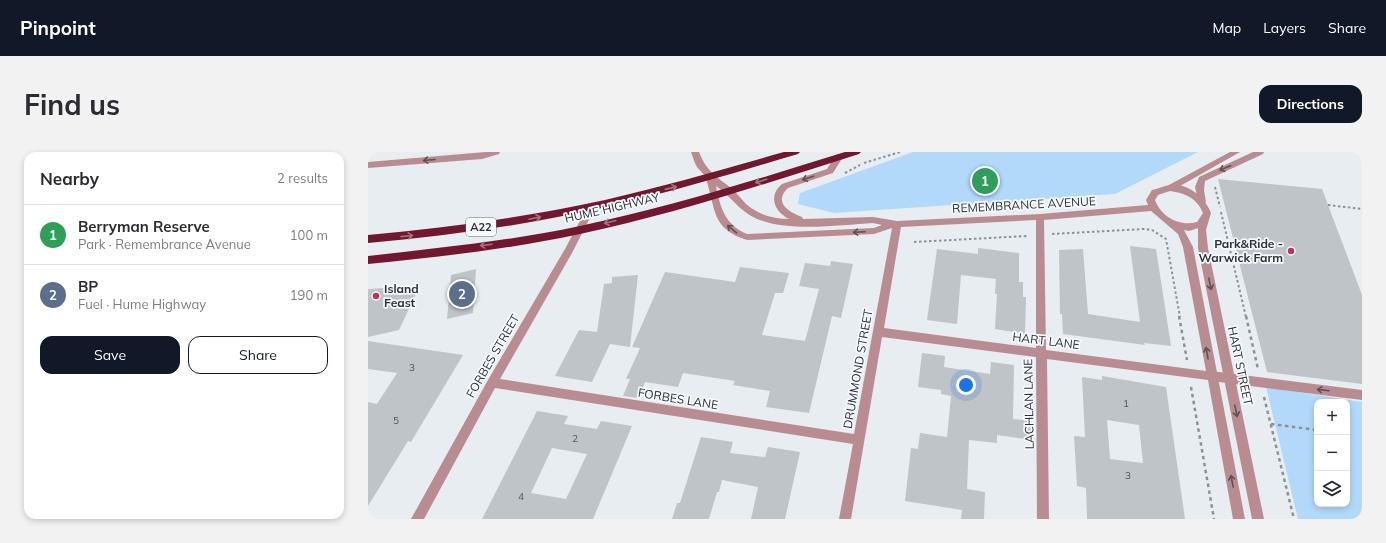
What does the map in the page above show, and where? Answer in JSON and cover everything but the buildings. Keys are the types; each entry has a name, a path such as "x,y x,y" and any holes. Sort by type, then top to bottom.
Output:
{"highway":[{"name":"HUME HIGHWAY","path":"368,240 460,231 521,221 592,206 710,177 795,152"},
{"name":"HUME HIGHWAY","path":"368,260 495,244 580,230 688,204 856,152"}],"street":[{"path":"368,165 482,156 496,152"},
{"path":"695,152 700,165 710,177"},
{"path":"1170,188 1236,152"},
{"path":"1202,202 1199,191 1199,184 1202,179 1260,152"},
{"name":"REMEMBRANCE AVENUE","path":"838,221 794,218 788,216 780,208 777,197 780,189 786,186 830,171 839,158"},
{"name":"REMEMBRANCE AVENUE","path":"710,177 729,191 751,212 767,220 796,223 873,220 897,224 1040,217 1152,208"},
{"name":"REMEMBRANCE AVENUE","path":"710,177 713,196 728,228 747,237 874,231 897,224"},
{"path":"1173,225 1196,225 1205,218 1206,207 1188,191 1162,188 1152,196 1150,202 1152,208 1160,218 1173,225 1181,232 1188,247 1239,519"},
{"name":"FORBES STREET","path":"417,519 492,383 580,230 592,206"},
{"name":"LACHLAN LANE","path":"1040,217 1043,519"},
{"name":"HART STREET","path":"1205,218 1202,230 1203,248 1258,519"},
{"name":"DRUMMOND STREET","path":"845,519 897,224"},
{"name":"HART LANE","path":"878,332 1362,395"},
{"name":"FORBES LANE","path":"492,383 859,440"}],"path":[{"path":"842,175 863,163 900,152"},
{"path":"1214,181 1258,370"},
{"path":"1328,205 1362,209"},
{"path":"914,242 1144,229 1152,230 1160,234 1166,240 1168,247"},
{"path":"1262,390 1294,519"},
{"path":"1270,424 1314,430"}],"shaded area":[{"path":"913,152 1198,152 1115,194 834,213 798,204 800,193"},
{"path":"1266,387 1343,399 1314,399 1314,507 1350,507 1350,400 1362,402 1362,519 1298,519"}],"place":[{"name":"Berryman Reserve","path":"985,181"},
{"name":"Park&Ride - Warwick Farm","path":"1291,251"},
{"name":"BP","path":"462,294"},
{"name":"Island Feast","path":"376,296"}]}
